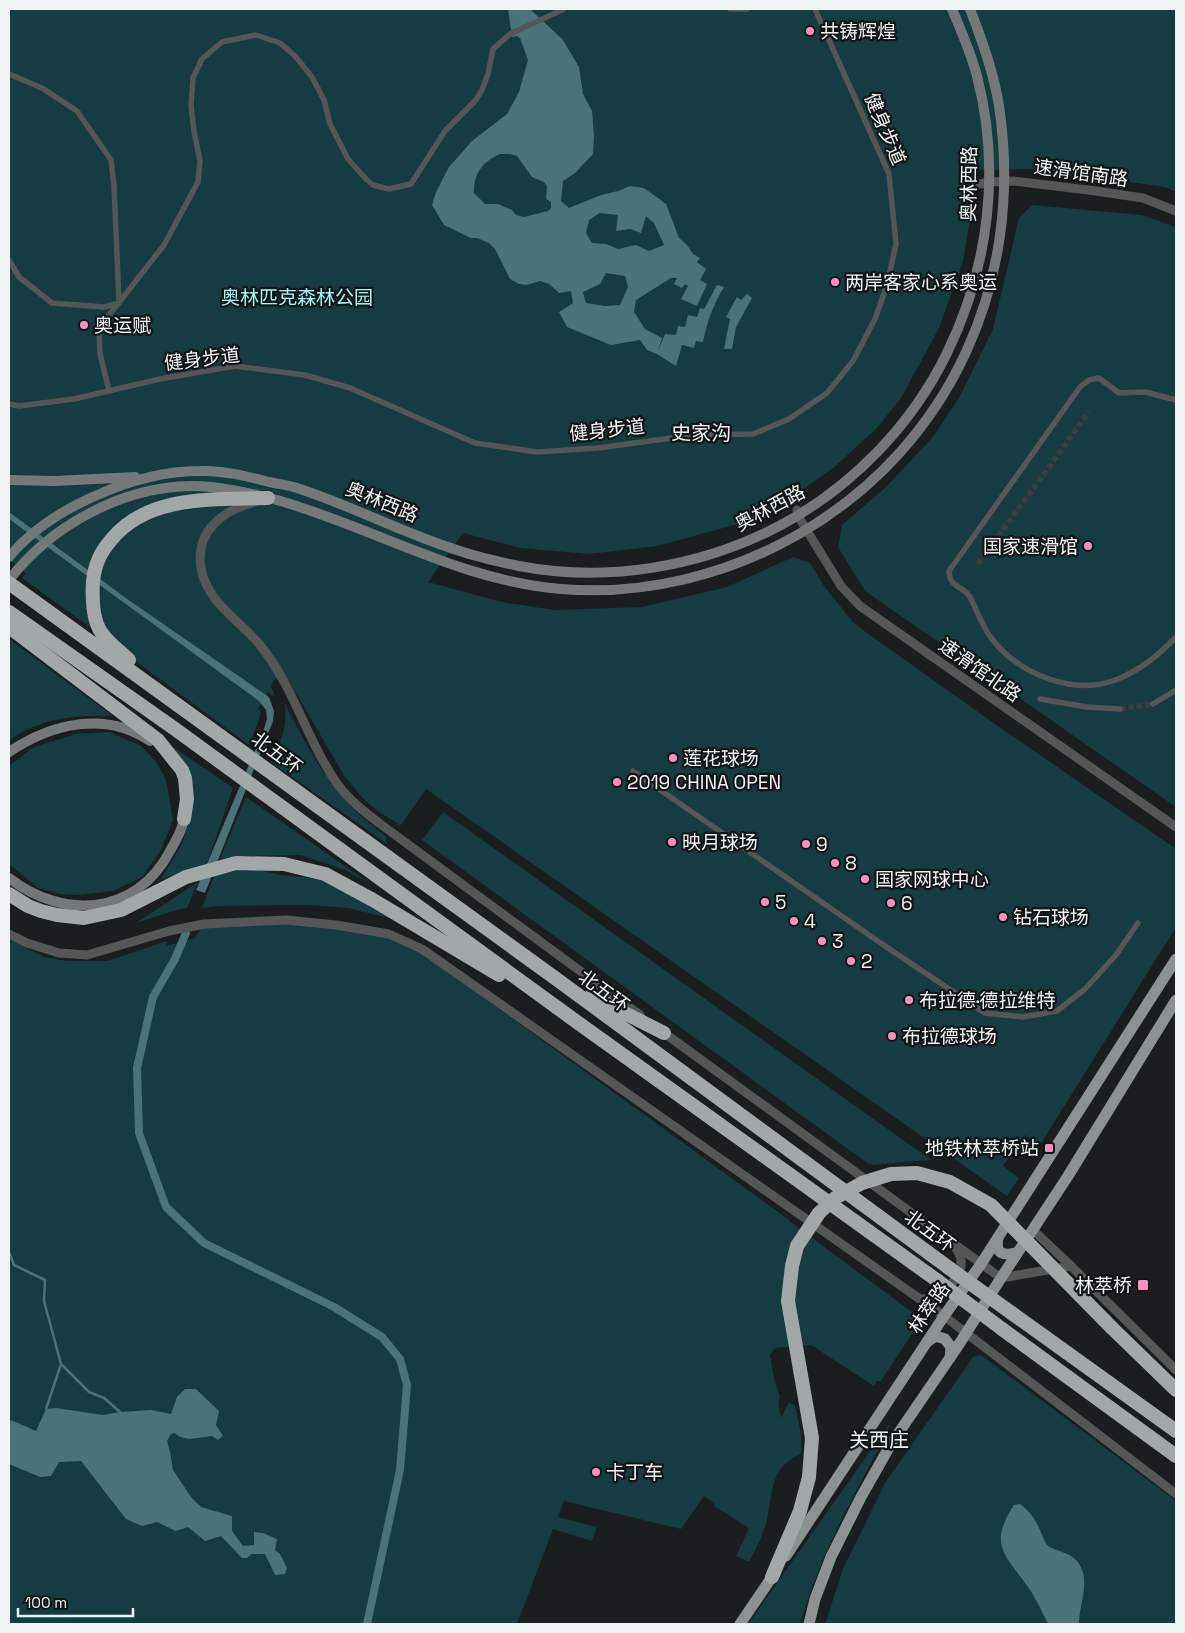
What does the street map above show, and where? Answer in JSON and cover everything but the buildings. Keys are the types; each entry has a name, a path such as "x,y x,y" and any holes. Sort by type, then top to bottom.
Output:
{"highway":[{"path":"175,703 102,635 93,610 96,565 100,553 119,530 138,516 163,507 185,502 268,498"},
{"name":"北五环","path":"9,582 555,978 949,1268 1176,1431"},
{"name":"北五环","path":"9,612 265,794 570,1017 938,1281 1176,1456"},
{"path":"9,628 158,740 182,770 185,778 187,799 184,819"},
{"path":"14,893 41,911 84,918 121,910 186,877 231,864 284,864 324,874 373,900 570,1017"},
{"path":"555,978 664,1033"},
{"path":"772,1577 800,1511 809,1477 812,1438 788,1301 792,1266 797,1246 819,1213 835,1198 862,1183 891,1174 917,1174 950,1182 991,1205 1176,1390"}],"main road":[{"name":"奥林西路","path":"178,472 203,471 238,475 293,486 462,552 521,566 566,572 642,570 685,561 745,543 823,499 870,460 901,425 934,378 952,344 972,289 984,242 984,183 988,147 981,95 970,54 952,9"},
{"name":"奥林西路","path":"9,582 39,548 64,528 88,514 144,493 169,488 202,486 227,488 268,498 301,507 467,570 509,581 561,590 627,589 701,575 754,557 806,530 859,492 888,464 925,421 955,375 974,334 990,291 1002,226 1004,146 999,105 987,54 970,9"},
{"path":"9,480 89,480 178,472"},
{"path":"9,557 41,526 79,502 123,485 178,472"},
{"path":"9,752 43,732 73,724 107,724 130,730 149,741 170,764 182,787 184,819 176,840 158,871 144,885 128,896 104,904 64,903 14,893 9,878"},
{"name":"林萃路","path":"740,1624 944,1316 981,1264 1176,959"},
{"path":"809,1624 815,1599 831,1557 861,1497 891,1444 950,1358 1000,1278 1068,1176 1176,1000"},
{"path":"998,1238 996,1246 999,1252 1006,1256 1017,1253"},
{"path":"927,1342 936,1336 945,1339 951,1347 950,1358"}],"street":[{"path":"110,390 100,354 99,328 164,245 198,182 200,161 194,131 192,106 194,78 202,59 222,42 256,36 280,43 312,76 324,100 330,124 348,159 373,185 389,189 411,184 445,131 476,100 488,74 492,49 510,34 564,9"},
{"path":"730,9 747,9"},
{"name":"健身步道","path":"9,404 19,406 74,400 160,378 235,366 305,375 350,388 475,443 537,452 598,448 694,435 753,434 789,420 827,393 853,361 876,318 887,285 896,244 889,174 815,9"},
{"path":"9,74 42,88 77,111 111,160 114,184 119,304"},
{"name":"速滑馆南路","path":"984,183 1004,181 1026,182 1143,198 1176,211"},
{"path":"9,260 20,277 52,303 104,307 119,304"},
{"path":"1176,400 1145,392 1118,393 1099,378 1089,380 1080,387 949,570 950,579 954,586 970,596 980,620 997,645 1021,666 1051,680 1084,684 1117,679 1138,668 1176,637"},
{"path":"268,498 249,503 231,511 221,516 210,526 201,546 200,568 210,591 219,603 244,628 274,666 338,784 360,808 1000,1278 1071,1266"},
{"name":"速滑馆北路","path":"797,513 841,586 860,606 1176,827"},
{"path":"1153,704 1176,690"},
{"path":"1040,699 1087,707 1120,710"},
{"path":"633,771 985,1013 1023,1016 1057,1011 1085,989 1116,955 1138,923"},
{"path":"9,934 27,944 59,952 87,955 169,931 204,924 286,920 336,925 389,934 422,949 944,1316 1176,1494"},
{"path":"1033,1230 1176,1370"},
{"path":"920,1299 929,1299 944,1294 961,1269 962,1259 954,1244"}],"green space":[{"name":"奥林匹克森林公园","path":"9,9 1176,9 1176,192 1165,187 1038,169 972,170 972,207 963,261 939,328 901,398 877,428 833,468 781,505 745,522 657,546 589,554 520,548 463,533 428,582 502,602 554,610 642,607 727,587 793,557 810,563 824,586 852,621 863,630 1176,849 1176,927 1040,1145 1025,1135 1003,1166 1019,1178 1007,1196 426,789 401,825 379,812 360,795 345,777 286,676 274,680 271,686 275,697 268,692 258,709 261,711 259,720 249,745 138,663 122,646 94,630 22,578 26,573 9,560"},
{"name":"国家速滑馆","path":"1032,205 1142,215 1176,227 1176,807 865,591 838,547 842,525 886,487 933,437 959,398 993,329 1019,218"},
{"path":"9,639 113,716 72,717 45,723 20,733 9,741"},
{"path":"284,702 306,743 331,783 351,807 386,837 387,844 271,762 285,726"},
{"path":"109,732 141,746 157,763 166,780 173,820 161,850 142,877 113,891 78,895 59,894 38,888 9,864 9,766 34,747 76,734"},
{"path":"172,746 233,788 207,864 160,880 182,844 191,816 192,781 188,766"},
{"path":"246,797 372,885 345,870 301,855 239,856 219,861"},
{"path":"443,812 931,1160 870,1165 422,840"},
{"path":"249,868 281,875 322,879 358,897 393,919 348,908 310,905 218,906 202,908 214,876"},
{"path":"198,882 187,908 136,923"},
{"path":"286,924 390,936 421,952 789,1220 916,1315 917,1326 881,1381 877,1381 874,1386 811,1345 775,1348 770,1355 774,1379 780,1397 778,1403 781,1418 789,1402 795,1406 801,1433 801,1454 783,1466 778,1473 772,1489 764,1530 749,1562 736,1556 749,1528 714,1506 715,1503 704,1496 681,1529 564,1501 558,1517 597,1527 592,1541 553,1529 517,1624 9,1624 9,939 44,957 67,961 108,961 167,941 166,946 195,938 202,927"},
{"path":"981,1355 1176,1501 1176,1624 825,1624 843,1569 885,1483 973,1357"},
{"path":"892,1420 829,1547 810,1593 800,1624 748,1624"}],"shaded area":[{"path":"508,9 530,9 563,40 579,67 583,94 592,111 593,154 575,173 563,181 561,201 569,208 630,186 644,188 666,204 679,238 693,254 700,258 697,262 706,269 700,280 707,284 697,306 681,299 688,286 685,284 682,288 674,284 677,278 671,278 636,300 634,312 645,329 662,338 658,351 665,334 676,335 678,326 685,327 688,315 697,317 700,308 704,309 717,285 724,287 711,314 703,342 696,341 694,348 682,345 676,366 647,350 640,340 611,345 567,327 559,312 573,303 571,291 559,293 549,284 540,281 526,285 519,284 510,279 495,249 489,243 477,238 471,238 444,225 432,205 436,192 449,167 472,141 507,114 519,92 528,60 520,38 517,36 512,37","holes":["500,154 517,156 532,177 544,182 547,186 546,199 551,202 551,208 548,211 524,217 516,215 512,210 498,204 485,204 474,193 474,186 480,169 488,161","600,213 618,215 616,231 630,229 641,233 646,216 654,223 664,245 649,251 636,245 618,249 606,244 592,243 586,233 589,220","606,273 625,276 628,287 620,305 605,306 586,303 583,292 600,284"]},
{"path":"747,294 752,298 736,327 732,349 724,349 730,319 726,317 737,297 741,300"},
{"path":"9,512 130,601 269,697 274,711 273,721 205,893 196,890 264,729 267,719 266,710 259,701 9,519"},
{"path":"185,1389 196,1389 219,1411 216,1425 223,1436 218,1440 212,1436 188,1439 175,1433 171,1434 167,1441 173,1470 191,1497 201,1507 232,1516 232,1531 243,1546 254,1545 254,1532 263,1533 277,1539 275,1550 280,1554 287,1568 285,1574 275,1575 265,1554 252,1554 247,1558 242,1558 221,1536 205,1541 188,1527 176,1531 157,1522 142,1526 126,1519 81,1461 59,1462 51,1476 40,1477 9,1464 9,1422 11,1420 36,1431 46,1409 56,1408 103,1415 151,1410 171,1414 177,1397"},
{"path":"1020,1504 1033,1518 1047,1545 1071,1556 1082,1570 1084,1588 1079,1624 1048,1624 1032,1593 1004,1552 1001,1543 1001,1532 1014,1505"}],"waterway":[{"path":"186,933 175,959 153,997 137,1068 139,1133 166,1207 204,1243 334,1307 382,1337 400,1359 407,1385 400,1470 367,1624"},
{"path":"9,1252 14,1265 45,1280 44,1301 61,1364 46,1409"},
{"path":"61,1364 89,1392 104,1398 120,1412"}],"tunnel":[{"path":"978,564 1089,412"},
{"path":"1120,709 1153,704"}],"place":[{"name":"共铸辉煌","path":"810,31"},
{"name":"两岸客家心系奥运","path":"835,282"},
{"name":"奥运赋","path":"84,325"},
{"name":"国家速滑馆","path":"1088,546"},
{"name":"莲花球场","path":"673,758"},
{"name":"2019 CHINA OPEN","path":"617,782"},
{"name":"映月球场","path":"672,842"},
{"name":"9","path":"806,844"},
{"name":"8","path":"835,863"},
{"name":"国家网球中心","path":"865,879"},
{"name":"5","path":"765,902"},
{"name":"6","path":"891,903"},
{"name":"钻石球场","path":"1003,917"},
{"name":"4","path":"794,921"},
{"name":"3","path":"822,941"},
{"name":"2","path":"851,961"},
{"name":"布拉德·德拉维特","path":"909,1000"},
{"name":"布拉德球场","path":"892,1036"},
{"name":"地铁林萃桥站","path":"1049,1148"},
{"name":"林萃桥","path":"1143,1285"},
{"name":"卡丁车","path":"596,1472"}],"district":[{"name":"史家沟","path":"701,433"},
{"name":"关西庄","path":"879,1440"}]}
